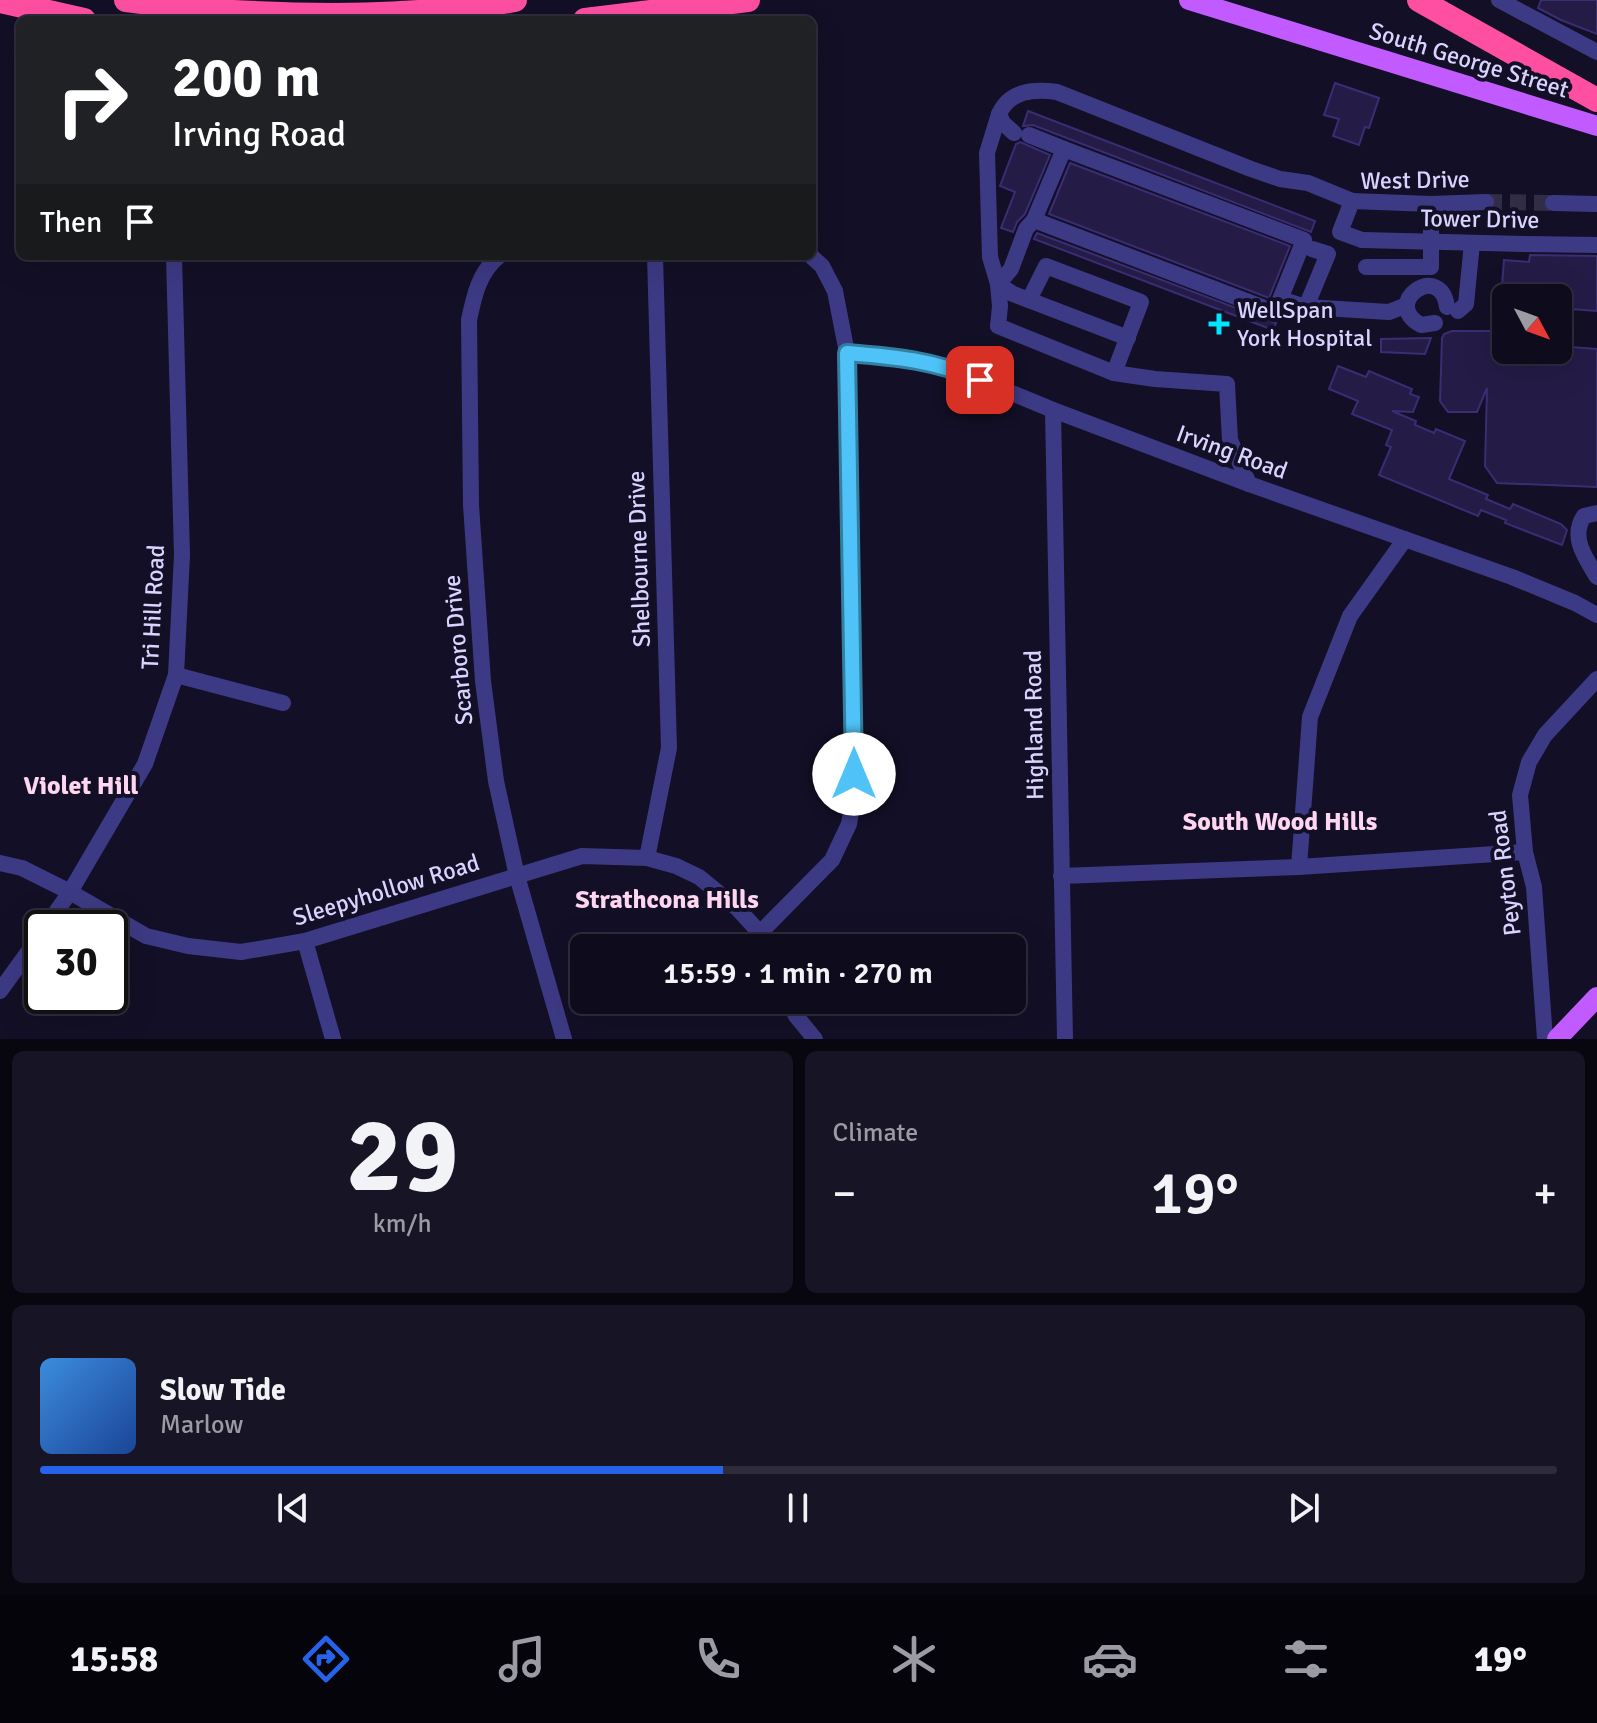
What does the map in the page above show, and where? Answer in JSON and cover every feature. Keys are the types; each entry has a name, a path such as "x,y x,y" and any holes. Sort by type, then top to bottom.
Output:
{"highway":[{"path":"126,0 215,11 348,15 424,12 515,0"},
{"path":"618,16 748,0"},
{"path":"1419,0 1597,100"},
{"path":"0,1 66,16"}],"main road":[{"name":"South George Street","path":"1189,0 1597,126"},
{"path":"1557,1039 1597,997"}],"street":[{"path":"1499,0 1597,52"},
{"path":"1249,484 1230,440 1227,384 1114,373 998,326 998,284 990,257 987,153 999,114 1009,99 1035,89 1057,92 1251,169 1280,179 1308,183 1352,201"},
{"path":"999,114 1003,123 1021,134 1304,240 1275,312 1034,220"},
{"path":"998,284 1011,269 1026,229 1034,220 1064,149"},
{"name":"West Drive","path":"1306,307 1320,251 1340,232 1352,201 1431,204 1486,202"},
{"path":"1553,203 1597,204"},
{"path":"1366,267 1431,267 1431,204"},
{"name":"Tower Drive","path":"1340,232 1362,240 1597,245"},
{"path":"1435,323 1416,322 1411,317 1407,305 1412,293 1423,286 1430,286 1442,291 1453,309 1466,304 1472,243"},
{"name":"Tri Hill Road","path":"58,910 145,764 176,675 182,555 174,260"},
{"name":"Scarboro Drive","path":"494,260 475,290 469,320 471,505 483,681 496,781 517,876 564,1039"},
{"name":"Shelbourne Drive","path":"647,858 669,748 655,260"},
{"path":"769,934 832,860 849,824 853,800 847,353 835,291 815,260"},
{"path":"1029,300 1046,266 1141,302 1114,373"},
{"path":"998,284 1013,294 1128,338"},
{"path":"1284,300 1306,307 1389,312 1407,305"},
{"name":"Irving Road","path":"847,353 904,357 956,370 1249,484 1512,577 1597,615"},
{"name":"Highland Road","path":"1053,410 1065,1039"},
{"path":"1597,513 1584,516 1578,525 1579,547 1597,577"},
{"path":"1299,867 1310,717 1350,616 1405,539"},
{"path":"176,675 283,703"},
{"name":"Peyton Road","path":"1545,1039 1534,887 1525,852 1520,795 1529,762 1545,735 1597,679"},
{"path":"1061,876 1299,867 1525,852"},
{"name":"Sleepyhollow Road","path":"0,863 22,868 70,892 146,936 188,946 241,952 305,941 582,856 647,858 676,866 699,877 737,908 757,934"},
{"path":"305,941 333,1039"},
{"path":"0,991 24,958"},
{"path":"795,1014 815,1039"}],"building":[{"path":"1541,0 1597,0 1597,34 1538,8"},
{"path":"1335,83 1379,98 1369,128 1365,127 1359,145 1333,136 1339,119 1324,115"},
{"path":"1028,111 1315,221 1311,232 1033,125 1023,126"},
{"path":"1020,142 1050,155 1025,214 1013,232 1001,228 1015,192 1000,186 1016,144"},
{"path":"1070,163 1290,246 1269,298 1049,214"},
{"path":"1037,233 1276,323 1273,330 1034,239"},
{"path":"1530,255 1597,256 1597,311 1572,309 1572,284 1502,284 1504,260 1529,262"},
{"name":"WellSpan York Hospital","path":"1452,331 1492,331 1492,364 1572,364 1572,347 1597,349 1597,487 1497,483 1485,466 1487,388 1477,412 1448,412 1440,401 1444,334"},
{"path":"1431,338 1425,354 1381,352 1381,339"},
{"path":"1338,366 1366,377 1369,371 1412,389 1410,394 1419,397 1413,412 1392,411 1434,433 1436,429 1465,441 1449,479 1488,495 1486,499 1510,509 1513,504 1561,524 1567,530 1562,545 1505,523 1506,520 1481,510 1478,516 1379,475 1391,447 1386,445 1392,430 1352,414 1358,401 1329,389"}],"tunnel":[{"path":"1486,202 1553,203"}],"place":[{"name":"WellSpan York Hospital","path":"1219,324"}],"district":[{"name":"Violet Hill","path":"81,785"},
{"name":"South Wood Hills","path":"1280,821"},
{"name":"Strathcona Hills","path":"667,899"}],"route":[{"path":"854,774 847,353 904,357 956,370 980,380"}]}
